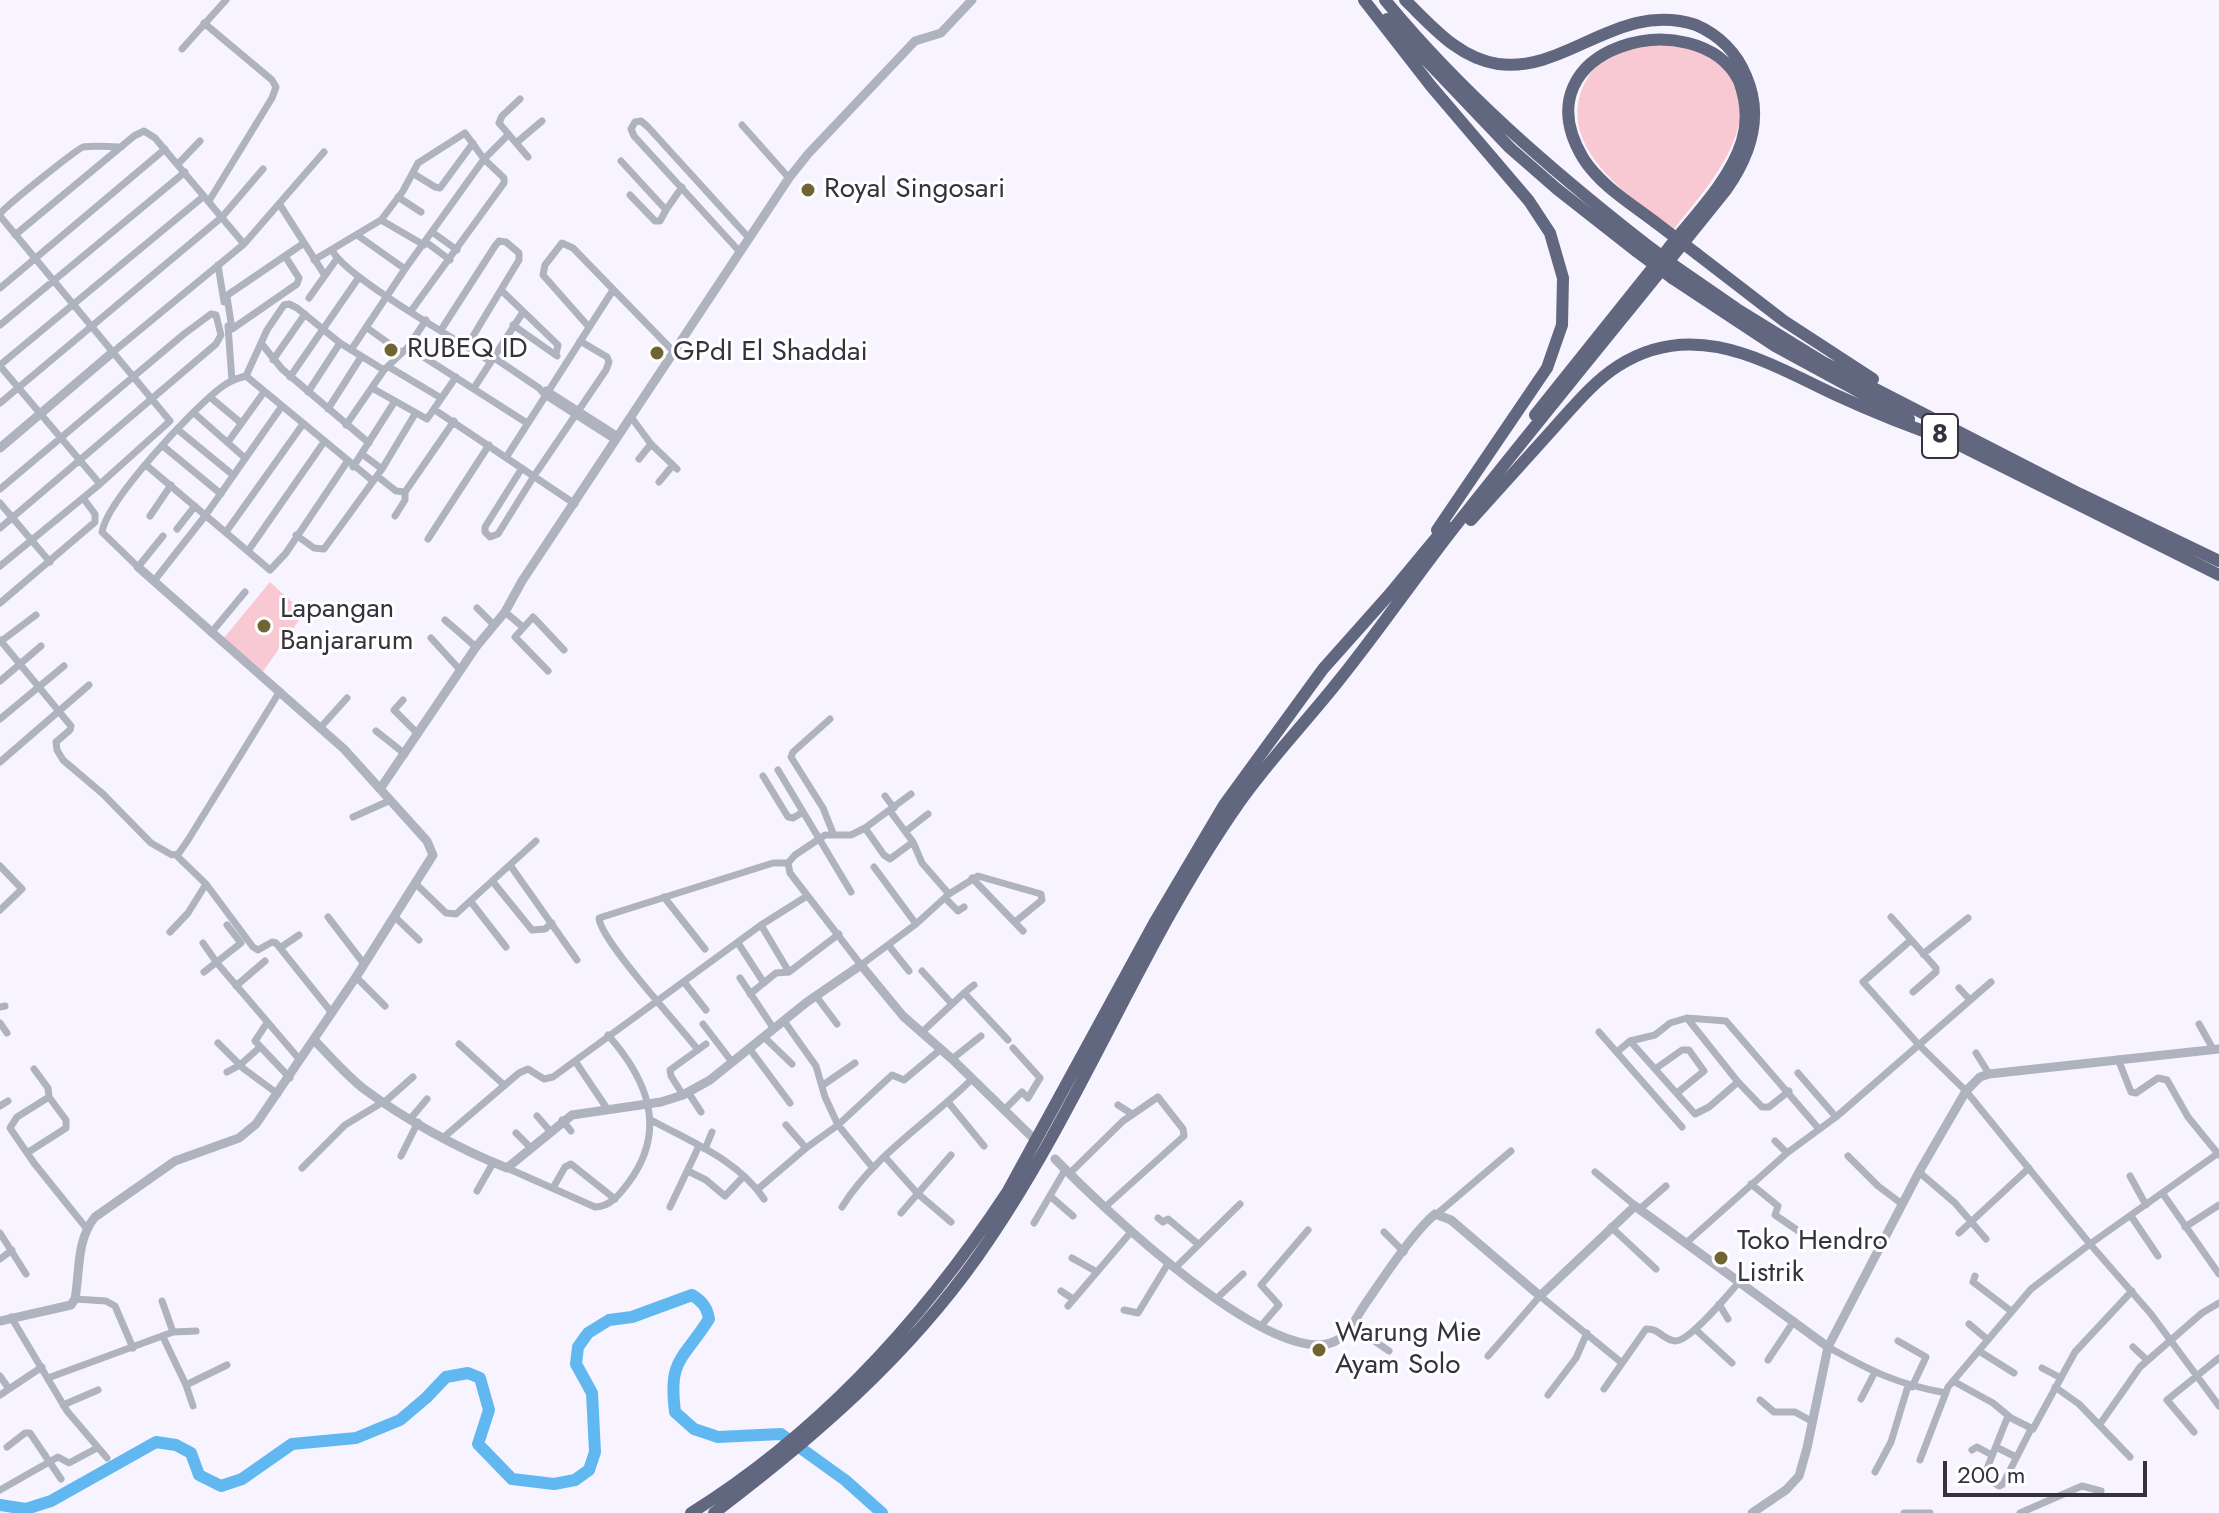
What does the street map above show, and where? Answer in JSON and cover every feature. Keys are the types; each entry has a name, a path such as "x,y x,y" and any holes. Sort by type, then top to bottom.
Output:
{"highway":[{"name":"8","path":"1367,0 1510,148 1557,189 1676,273 1950,434 2219,575"},
{"path":"714,1513 834,1410 939,1309 980,1254 1042,1154 1216,838 1263,770 1340,680 1417,570 1547,368 1562,325 1563,278 1550,233 1529,201 1431,86 1367,0"},
{"name":"8","path":"1385,0 1429,50 1513,134 1639,247"},
{"path":"1405,0 1454,46 1482,60 1500,64 1549,56 1613,27 1640,19 1687,22 1714,35 1727,46 1745,72 1755,111 1750,146 1726,190 1417,570"},
{"path":"1417,570 1718,186 1737,155 1744,133 1745,108 1741,86 1731,63 1712,44 1681,30 1664,27 1628,31 1592,53 1577,75 1569,107 1569,121 1583,157 1602,181 1655,222 1697,254 1797,330 1950,434"},
{"path":"834,1410 924,1306 1008,1191 1156,920 1224,805 1323,669 1597,383 1631,359 1666,347 1682,344 1714,346 1747,353 1886,417 1950,434"},
{"name":"8","path":"1950,434 2219,561"},
{"path":"691,1513 752,1478"}],"street":[{"path":"182,49 226,0"},
{"path":"380,789 476,647 505,612 522,581 789,178 915,41 941,33 972,0"},
{"path":"100,484 0,365 73,303 207,199 272,98 276,87 272,80 204,23"},
{"path":"520,99 499,120 499,125 528,157"},
{"path":"516,143 542,121"},
{"path":"740,252 632,134 631,128 637,121 648,127 749,238"},
{"path":"742,125 789,178"},
{"path":"15,235 144,131 165,149 244,244"},
{"path":"314,260 381,220 414,174 418,163 465,133 484,159 504,178 504,185 411,311"},
{"path":"351,350 484,159 508,135"},
{"path":"178,164 200,141"},
{"path":"414,174 440,188 473,143"},
{"path":"0,566 169,423 169,419 0,215 6,205 81,148 122,147"},
{"path":"0,288 165,149"},
{"path":"0,448 244,244 324,152"},
{"path":"621,161 666,210"},
{"path":"0,403 222,217 263,169"},
{"path":"0,325 185,172"},
{"path":"630,195 655,221 660,221 682,187"},
{"path":"398,197 421,212"},
{"path":"280,205 324,274"},
{"path":"381,220 450,260"},
{"path":"432,232 457,250"},
{"path":"357,235 405,269"},
{"path":"441,330 495,246 504,241 510,244 520,256 467,346"},
{"path":"285,256 298,277 297,284 232,329 228,295 285,256 304,243"},
{"path":"588,326 544,277 543,269 561,244 565,243 674,352"},
{"path":"332,250 336,260 359,277 617,438"},
{"path":"309,298 336,260"},
{"path":"218,265 231,378"},
{"path":"290,377 359,277"},
{"path":"501,290 558,345 556,354"},
{"path":"507,456 544,391 613,290"},
{"path":"246,376 284,305 290,305 361,357 441,398"},
{"path":"474,388 523,312"},
{"path":"0,489 184,334 211,314 217,315 221,335 216,344 0,528"},
{"path":"273,360 305,314"},
{"path":"346,425 426,320"},
{"path":"513,325 565,363"},
{"path":"366,327 456,377 527,423"},
{"path":"522,468 485,527 486,535 493,537 498,534 609,362 607,357 580,341"},
{"path":"261,343 290,377 369,443"},
{"path":"308,392 340,343"},
{"path":"328,409 361,357"},
{"path":"178,428 184,417 231,378 246,376 350,464 377,475"},
{"path":"372,388 427,419 456,377"},
{"path":"0,1321 71,1305 76,1295 78,1268 87,1229 103,1211 175,1161 244,1134 264,1116 433,857 432,848 391,800 320,728 103,535 107,517 146,465 178,428 231,378"},
{"path":"228,442 264,392"},
{"path":"210,397 241,423"},
{"path":"146,465 261,565 271,570 350,464 362,454 395,401"},
{"path":"154,581 205,516 282,406"},
{"path":"435,410 575,504"},
{"path":"194,413 245,458"},
{"path":"296,535 314,548 323,550 377,475 415,414"},
{"path":"631,417 651,444 675,467 659,482"},
{"path":"395,516 405,500 405,492 454,421"},
{"path":"226,532 303,424"},
{"path":"178,428 233,475"},
{"path":"248,551 324,442"},
{"path":"639,459 651,444"},
{"path":"428,539 489,445"},
{"path":"163,446 221,494"},
{"path":"362,454 377,475 396,491 405,492"},
{"path":"150,516 171,485"},
{"path":"0,603 95,522 95,514 83,498"},
{"path":"0,503 50,562"},
{"path":"177,529 195,506"},
{"path":"138,567 163,536"},
{"path":"211,633 245,592"},
{"path":"477,608 494,625"},
{"path":"505,612 523,627"},
{"path":"36,615 0,641 71,727 56,742 59,756 103,794 151,843 176,855 206,884 253,947 258,950 272,942 280,948 332,1013"},
{"path":"548,671 515,637 533,617 564,650"},
{"path":"445,620 476,647"},
{"path":"431,638 461,671"},
{"path":"0,681 41,646"},
{"path":"0,719 64,666"},
{"path":"0,762 89,685"},
{"path":"176,855 280,691"},
{"path":"320,728 347,698"},
{"path":"403,700 394,710 418,734"},
{"path":"830,719 791,757 823,808 833,833"},
{"path":"376,731 405,754"},
{"path":"778,770 851,892"},
{"path":"763,776 788,817 793,818 803,812"},
{"path":"698,1050 603,932 599,918 773,863 788,863 819,838 833,833 851,835 865,828 911,794"},
{"path":"885,796 922,863 958,911 964,907"},
{"path":"353,817 391,800"},
{"path":"906,831 928,814"},
{"path":"865,828 890,859 913,842"},
{"path":"415,883 447,914 456,914 536,841"},
{"path":"788,863 790,873 807,896 903,1016 1031,1136"},
{"path":"510,865 577,960"},
{"path":"0,866 22,889 0,910"},
{"path":"874,867 916,924"},
{"path":"507,1168 562,1120 575,1114 649,1104 685,1093 710,1080 816,996 889,946 972,878 983,876 1041,894 1042,900 1015,922"},
{"path":"972,878 1023,931"},
{"path":"493,882 532,930 545,929 552,923"},
{"path":"170,932 188,913 206,884"},
{"path":"444,1137 526,1069 549,1079 761,925 807,896"},
{"path":"664,897 705,949"},
{"path":"471,902 506,947"},
{"path":"394,916 419,940"},
{"path":"328,917 364,964"},
{"path":"1891,917 1935,966 1936,972 1913,992"},
{"path":"1923,954 1968,918"},
{"path":"204,972 241,942 227,925"},
{"path":"761,925 789,972"},
{"path":"750,994 778,972 789,972 839,934"},
{"path":"280,948 299,935"},
{"path":"1911,940 1863,982 1919,1045 1966,1086 2090,1244 2171,1340 2219,1406"},
{"path":"203,943 300,1060"},
{"path":"738,943 764,983"},
{"path":"889,946 909,971"},
{"path":"236,986 265,961"},
{"path":"922,971 952,1004"},
{"path":"356,977 385,1006"},
{"path":"740,978 774,1029"},
{"path":"684,982 706,1010"},
{"path":"1686,1243 1787,1153 1836,1117 1991,982"},
{"path":"921,1033 974,985"},
{"path":"1959,988 1970,1000"},
{"path":"964,993 1008,1040"},
{"path":"816,996 837,1024"},
{"path":"1687,1018 1762,1107 1769,1107 1789,1091"},
{"path":"1617,1052 1630,1041 1652,1037 1670,1023 1687,1018 1729,1022 1819,1129"},
{"path":"784,1021 813,1061 838,1125 873,1168"},
{"path":"0,1023 7,1033"},
{"path":"267,1023 255,1041 290,1078"},
{"path":"703,1024 732,1062"},
{"path":"1752,1513 1796,1480 1802,1469 1828,1347 1966,1086 1989,1074 2216,1049 2199,1024"},
{"path":"1599,1032 1682,1127"},
{"path":"314,1040 350,1077 383,1102 493,1163 595,1207 615,1199 639,1165 651,1120 649,1104 630,1062 608,1035"},
{"path":"952,1059 981,1036"},
{"path":"764,1037 792,1064"},
{"path":"1630,1041 1698,1114 1738,1082"},
{"path":"218,1043 240,1065 278,1094"},
{"path":"459,1044 504,1085"},
{"path":"701,1112 670,1070 706,1044"},
{"path":"227,1072 260,1047"},
{"path":"749,1048 790,1103"},
{"path":"1004,1110 1022,1092 1028,1098 1040,1078 1013,1048"},
{"path":"758,1189 838,1125 892,1075 904,1080 941,1049"},
{"path":"1655,1069 1683,1049 1689,1050 1704,1068 1668,1110"},
{"path":"1976,1053 1989,1074"},
{"path":"1920,1460 1953,1381 2011,1311 2047,1275 2218,1155 2188,1117 2167,1080 2158,1078 2136,1093 2131,1092 2118,1059"},
{"path":"575,1061 608,1110"},
{"path":"823,1085 855,1063"},
{"path":"31,1158 66,1128 66,1120 34,1069"},
{"path":"1798,1073 1836,1117"},
{"path":"302,1168 345,1125 383,1102 413,1077"},
{"path":"842,1207 856,1185 873,1168 972,1079"},
{"path":"1034,1223 1067,1172 1157,1096 1183,1129 1184,1135 1104,1208"},
{"path":"49,1097 11,1123 11,1130 87,1229"},
{"path":"401,1156 414,1120 427,1099"},
{"path":"948,1102 984,1146"},
{"path":"1118,1105 1132,1114"},
{"path":"537,1116 550,1131"},
{"path":"562,1120 571,1131"},
{"path":"651,1120 702,1147 744,1176 764,1199"},
{"path":"786,1125 806,1148"},
{"path":"670,1207 712,1132"},
{"path":"516,1133 531,1148"},
{"path":"1775,1141 1787,1153"},
{"path":"1055,1159 1131,1232 1216,1299 1260,1327 1292,1339 1323,1344 1338,1340 1351,1325 1427,1222 1511,1151"},
{"path":"901,1213 951,1155"},
{"path":"1848,1156 1878,1186 1902,1204"},
{"path":"885,1157 917,1193 951,1222"},
{"path":"477,1191 493,1163"},
{"path":"553,1188 565,1167 571,1164 615,1199"},
{"path":"1959,1233 2029,1168"},
{"path":"688,1171 706,1180 724,1196 744,1176"},
{"path":"1595,1172 1828,1347 1910,1387 1946,1393"},
{"path":"1919,1172 1955,1203 1986,1239"},
{"path":"2130,1176 2146,1205"},
{"path":"1751,1184 1778,1206 1776,1216 1800,1232"},
{"path":"1488,1356 1540,1296 1628,1210 1639,1208 1666,1186"},
{"path":"2163,1194 2219,1274"},
{"path":"1050,1196 1073,1216"},
{"path":"1124,1310 1138,1313 1172,1265 1240,1204"},
{"path":"2185,1227 2219,1205"},
{"path":"1438,1213 1451,1220 1622,1363"},
{"path":"2131,1216 2158,1256"},
{"path":"1158,1218 1163,1222 1168,1219 1198,1244"},
{"path":"1611,1227 1656,1269"},
{"path":"1260,1327 1279,1305 1261,1285 1308,1230"},
{"path":"1061,1291 1070,1302 1131,1232"},
{"path":"1384,1232 1404,1252"},
{"path":"0,1233 26,1274"},
{"path":"0,1259 12,1250"},
{"path":"1072,1258 1097,1272"},
{"path":"1216,1299 1243,1274"},
{"path":"1975,1276 1974,1283 2011,1311"},
{"path":"1604,1389 1648,1328 1677,1341 1695,1329 1740,1281"},
{"path":"2008,1416 1985,1477 1999,1486 2006,1479 2031,1429 2035,1428 2055,1387 2085,1339 2132,1291"},
{"path":"76,1295 115,1306 133,1348"},
{"path":"162,1301 173,1332"},
{"path":"2100,1424 2132,1376 2147,1360 2219,1303"},
{"path":"1719,1304 1728,1319"},
{"path":"11,1317 63,1405 107,1458"},
{"path":"1768,1360 1794,1321"},
{"path":"1969,1324 1988,1340"},
{"path":"1351,1325 1389,1351"},
{"path":"1695,1329 1732,1363"},
{"path":"48,1378 173,1332 196,1331"},
{"path":"1548,1395 1576,1358 1587,1333"},
{"path":"163,1337 193,1406"},
{"path":"1875,1472 1891,1442 1910,1387 1926,1357 1898,1341"},
{"path":"2133,1347 2147,1360"},
{"path":"1979,1351 2014,1373"},
{"path":"2194,1432 2167,1403 2195,1375 2219,1358"},
{"path":"186,1385 227,1365"},
{"path":"0,1395 42,1367"},
{"path":"2042,1368 2061,1378"},
{"path":"1861,1399 1875,1372"},
{"path":"0,1376 9,1389"},
{"path":"1953,1381 2031,1429"},
{"path":"2055,1387 2079,1404 2130,1457"},
{"path":"63,1405 98,1390"},
{"path":"1760,1400 1774,1412 1795,1412 1813,1422"},
{"path":"7,1447 25,1433 30,1433 61,1479"},
{"path":"1972,1450 1977,1447 2016,1457"},
{"path":"0,1490 58,1457 69,1463 97,1448"},
{"path":"2020,1513 2082,1486 2101,1491"},
{"path":"1904,1513 1930,1513"}],"shaded area":[{"path":"1657,34 1676,37 1703,51 1733,83 1740,104 1738,127 1730,149 1718,171 1674,229 1613,181 1583,140 1578,117 1580,93 1600,61 1622,44"},
{"name":"Lapangan Banjararum","path":"270,582 304,613 262,673 223,639"}],"waterway":[{"path":"0,1505 26,1509 51,1501 156,1442 176,1445 191,1453 199,1475 221,1486 242,1479 292,1444 356,1438 400,1420 446,1377 468,1373 480,1378 489,1410 478,1444 512,1479 554,1484 575,1480 589,1470 595,1452 592,1393 576,1364 578,1347 588,1333 609,1320 632,1317 692,1295 704,1305 709,1319 676,1370 673,1394 675,1412 694,1429 718,1437 781,1434 845,1480 882,1513"}],"place":[{"name":"Royal Singosari","path":"808,190"},
{"name":"RUBEQ ID","path":"391,350"},
{"name":"GPdI El Shaddai","path":"657,353"},
{"name":"Lapangan Banjararum","path":"264,626"},
{"name":"Toko Hendro Listrik","path":"1721,1258"},
{"name":"Warung Mie Ayam Solo","path":"1319,1350"}]}
